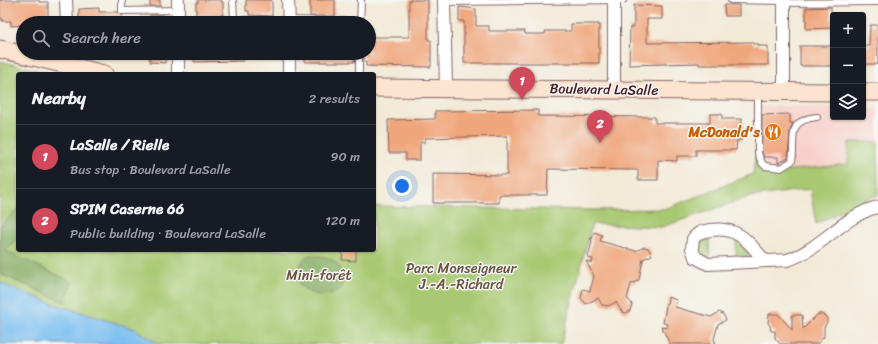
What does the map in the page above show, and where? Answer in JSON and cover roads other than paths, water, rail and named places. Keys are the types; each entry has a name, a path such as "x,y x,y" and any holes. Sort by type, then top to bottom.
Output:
{"main road":[{"path":"0,49 16,51"},
{"path":"69,60 99,72"},
{"name":"Boulevard LaSalle","path":"376,88 830,92"},
{"path":"866,92 878,92"}],"street":[{"path":"66,0 67,16"},
{"path":"288,0 289,16"},
{"path":"614,0 614,89"},
{"path":"444,1 446,88"},
{"path":"784,1 784,92"},
{"path":"178,60 178,72"},
{"path":"289,60 289,72"},
{"path":"765,261 746,240 729,230 703,231 693,239 692,248 695,257 708,264 755,263 787,260 796,257 863,212 878,207"}],"lane":[{"path":"122,0 122,11 178,13 206,16"},
{"path":"233,0 234,16"},
{"path":"360,16 361,0"},
{"path":"444,1 622,0"},
{"path":"731,0 878,2"},
{"path":"359,60 359,72"},
{"path":"758,92 758,153 762,163 765,166 781,168 792,161 793,132 796,126 807,118 817,117"}],"water":[{"path":"0,283 48,302 135,329 159,344 0,344"}],"place":[{"name":"LaSalle / Rielle","path":"522,100"},
{"name":"McDonald's","path":"773,132"},
{"name":"SPIM Caserne 66","path":"600,143"}],"park label":[{"name":"Mini-forêt","path":"319,275"},
{"name":"Parc Monseigneur J.-A.-Richard","path":"461,276"}]}
